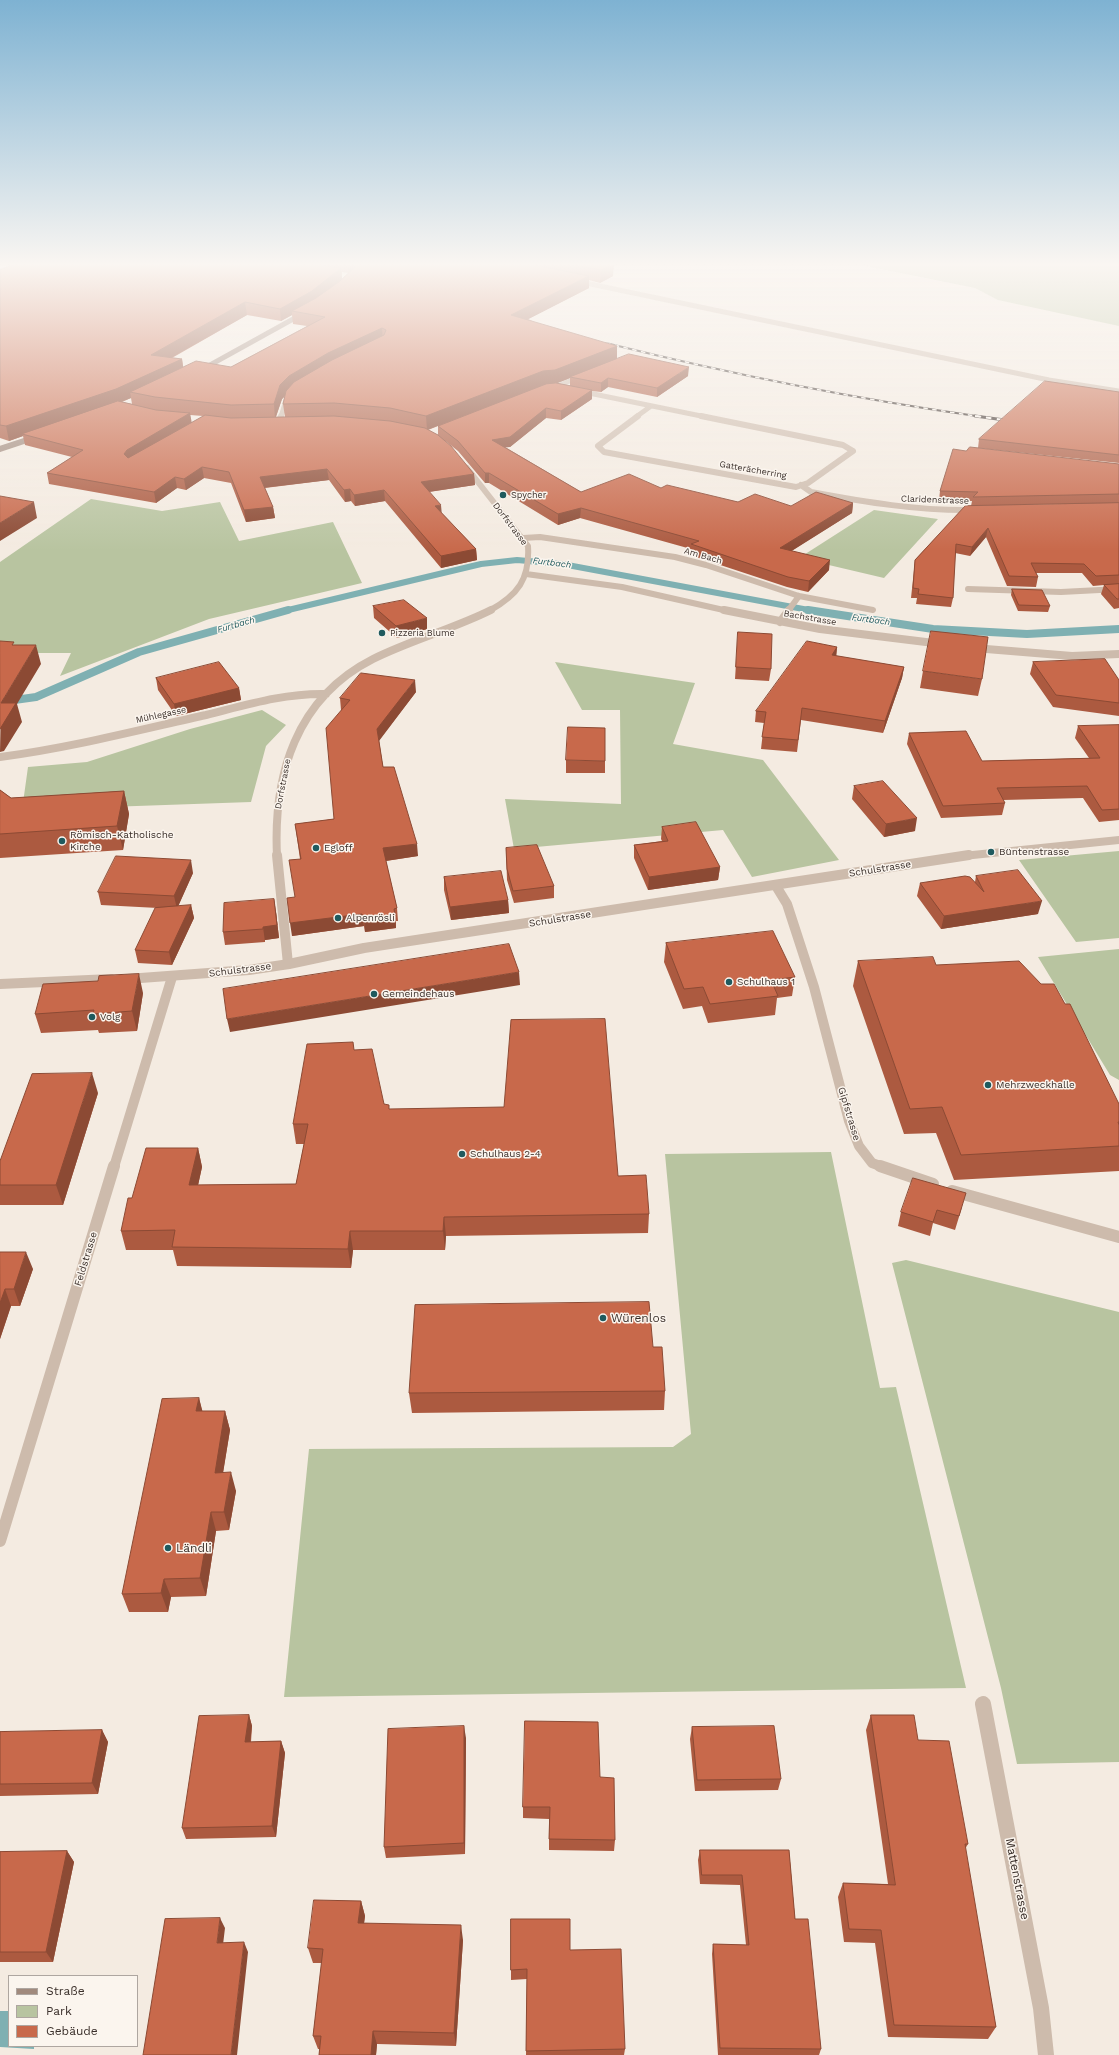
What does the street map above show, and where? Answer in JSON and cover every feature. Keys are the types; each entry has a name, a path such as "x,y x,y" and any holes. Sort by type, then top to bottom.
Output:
{"main road":[{"path":"194,373 220,359"},
{"path":"0,449 45,434"}],"street":[{"path":"948,359 1049,380 1119,391"},
{"path":"556,388 585,375"},
{"path":"544,389 564,389"},
{"path":"571,390 843,446 853,451 808,483 801,485"},
{"path":"279,422 286,400 293,393"},
{"name":"Gatterächerring","path":"652,406 598,446 604,452 788,485 801,485"},
{"path":"272,422 287,422"},
{"name":"Dorfstrasse","path":"288,964 280,879 277,807 287,760 293,746 326,694 340,679 409,643 484,613 518,589 527,571 529,555 528,546 460,460"},
{"name":"Claridenstrasse","path":"801,485 811,492 891,507 920,510 980,510"},
{"name":"Am Bach","path":"523,538 540,537 675,557 706,565 798,598 873,610"},
{"name":"Bachstrasse","path":"527,571 563,576 630,589 780,622 850,634 952,646"},
{"path":"968,589 1061,592 1119,589"},
{"path":"780,622 798,598"},
{"path":"967,647 1072,656 1119,654"},
{"name":"Mühlegasse","path":"0,757 24,754 200,717 290,694 305,692 326,694"},
{"name":"Schulstrasse","path":"0,984 172,978 288,964 364,948 991,852 1119,840"},
{"name":"Gipfstrasse","path":"776,886 787,904 814,987 849,1121 859,1146 872,1162 948,1190 1119,1237"},
{"name":"Feldstrasse","path":"0,1540 172,978"},
{"name":"Mattenstrasse","path":"983,1704 1041,2008 1046,2055"}],"green space":[{"path":"91,499 162,511 220,502 239,541 333,522 362,583 209,619 60,676 71,653 0,653 0,562"},
{"path":"874,510 938,519 884,578 799,558"},
{"path":"555,662 695,683 673,744 763,760 839,860 752,877 723,830 514,849 505,799 621,804 620,710 582,710"},
{"path":"262,710 286,725 266,746 251,802 22,810 28,767 87,762 190,729"},
{"path":"1119,851 1119,938 1076,942 1019,860"},
{"path":"1119,949 1119,1080 1110,1075 1038,957"},
{"path":"831,1152 880,1388 896,1387 966,1688 284,1697 309,1449 673,1447 691,1434 665,1154"},
{"path":"906,1260 1119,1312 1119,1762 1017,1764 1001,1688 892,1263"}],"water":[{"path":"0,2011 8,2011 8,2047 34,2047 34,2049 0,2047"}],"building":[{"path":"0,359 182,359 116,389 6,426 0,425"},
{"path":"246,359 318,359 289,376 280,385 274,404 231,405 155,397 130,392 196,361 231,367"},
{"path":"584,359 555,370 543,371 426,416 390,408 334,403 283,404 286,391 294,382 332,360"},
{"path":"616,359 652,359 689,367 657,388 608,378 601,383 570,377"},
{"path":"1045,381 1119,392 1119,455 979,439"},
{"path":"556,383 592,390 561,411 546,408 510,437 492,440 581,492 629,474 661,488 667,485 738,502 755,494 791,506 816,492 853,503 780,548 830,560 809,581 788,577 691,544 699,541 581,508 558,514 489,473 485,473 458,441 438,426 546,384"},
{"path":"118,401 156,410 190,413 127,450 124,454 128,458 205,415 231,418 334,416 390,421 425,428 438,435 451,446 474,474 421,482 441,505 435,506 476,549 441,556 384,490 354,495 350,489 344,490 327,469 260,477 273,507 244,510 229,472 202,467 184,479 175,477 154,492 47,473 83,450 22,434"},
{"path":"970,447 1119,464 1119,494 973,497 978,492 940,491 953,449 966,451"},
{"path":"0,496 34,502 0,523"},
{"path":"1119,503 1119,575 1096,576 1084,564 1031,563 1038,577 1009,576 988,528 972,547 956,544 953,598 918,594 919,589 913,588 915,560 965,506"},
{"path":"1119,584 1119,599 1117,599 1104,585"},
{"path":"1012,589 1042,590 1050,606 1019,605"},
{"path":"404,600 427,618 396,626 373,606"},
{"path":"931,631 988,637 982,679 923,671"},
{"path":"738,632 772,634 771,669 736,667"},
{"path":"0,641 14,642 12,645 36,645 1,703 16,703 0,729"},
{"path":"807,641 837,647 832,655 904,667 885,721 802,708 798,740 762,737 766,712 756,711"},
{"path":"1105,659 1119,680 1119,703 1056,695 1033,662"},
{"path":"219,662 239,688 174,704 156,678"},
{"path":"361,673 415,680 377,729 383,767 394,767 417,844 383,848 397,908 394,909 395,915 364,919 362,914 290,923 287,898 295,897 289,860 301,859 295,824 334,819 326,728 350,700 340,698"},
{"path":"1119,725 1119,809 1102,810 1087,786 997,788 1005,803 943,806 909,733 966,731 982,761 1100,758 1078,726"},
{"path":"568,727 605,728 605,761 566,760"},
{"path":"883,781 917,818 886,824 854,786"},
{"path":"0,790 11,798 124,791 117,826 0,834"},
{"path":"696,822 720,867 649,877 634,845 668,841 662,827"},
{"path":"537,845 554,886 513,891 507,869 506,848"},
{"path":"116,856 191,860 174,896 98,892"},
{"path":"1018,870 1042,901 944,916 920,883 965,876 970,877 984,892 976,876"},
{"path":"501,871 508,900 450,907 444,877"},
{"path":"274,899 277,925 263,927 263,929 223,932 224,903"},
{"path":"191,905 169,952 135,950 155,908"},
{"path":"773,931 795,977 771,980 778,996 710,1004 703,987 684,989 666,943"},
{"path":"509,944 519,972 227,1019 223,989"},
{"name":"Mehrzweckhalle","path":"933,957 936,965 1019,961 1041,984 1054,984 1065,1004 1070,1004 1119,1104 1119,1146 961,1155 942,1107 910,1109 858,961"},
{"path":"139,974 132,1011 93,1014 94,1010 35,1014 43,984 98,981 99,976"},
{"name":"Schulhaus 2-4","path":"605,1019 618,1176 646,1175 649,1214 444,1217 443,1231 350,1231 348,1249 172,1247 175,1230 121,1231 128,1198 132,1198 146,1148 198,1148 189,1185 296,1184 308,1124 293,1124 307,1044 353,1042 354,1050 372,1049 384,1104 389,1105 389,1109 504,1107 511,1020"},
{"path":"92,1073 56,1185 0,1185 0,1161 32,1074"},
{"path":"913,1178 966,1193 959,1216 937,1210 933,1222 901,1212"},
{"path":"0,1252 26,1252 14,1289 5,1289 0,1303"},
{"path":"649,1302 653,1347 662,1347 665,1391 409,1393 415,1305"},
{"path":"199,1398 196,1411 225,1411 215,1473 231,1472 224,1512 211,1512 200,1578 164,1579 161,1593 122,1594 162,1399"},
{"path":"249,1715 245,1742 281,1741 272,1826 182,1828 199,1716"},
{"path":"871,1715 914,1715 918,1740 949,1741 968,1844 965,1844 996,2027 894,2025 881,1930 849,1929 843,1883 895,1885"},
{"path":"525,1721 598,1722 600,1777 614,1778 615,1840 549,1839 550,1807 523,1807"},
{"path":"464,1726 464,1843 384,1847 388,1729"},
{"path":"774,1726 781,1779 697,1780 692,1727"},
{"path":"102,1730 92,1783 0,1784 0,1732"},
{"path":"700,1850 789,1850 795,1919 808,1919 821,2049 720,2048 713,1944 749,1945 742,1875 702,1875"},
{"path":"67,1851 46,1952 0,1952 0,1852"},
{"path":"314,1900 361,1901 358,1923 461,1925 454,2033 373,2031 371,2055 319,2055 321,2036 313,2036 323,1949 308,1948"},
{"path":"220,1918 217,1943 244,1942 231,2055 143,2055 165,1919"},
{"path":"511,1919 570,1919 570,1950 621,1949 625,2049 526,2051 527,1969 511,1970"}],"waterway":[{"name":"Furtbach","path":"287,610 481,564 517,560 562,564 811,611"},
{"name":"Furtbach","path":"0,702 36,697 139,652 287,610"},
{"name":"Furtbach","path":"811,611 933,629 1027,634 1119,629"}],"railway":[{"path":"673,359 793,385 983,417"},
{"path":"975,416 1012,421"}],"place":[{"name":"Spycher","path":"503,495"},
{"name":"Pizzeria Blume","path":"382,633"},
{"name":"Römisch-Katholische Kirche","path":"62,841"},
{"name":"Egloff","path":"316,848"},
{"name":"Büntenstrasse","path":"991,852"},
{"name":"Alpenrösli","path":"338,918"},
{"name":"Schulhaus 1","path":"729,982"},
{"name":"Gemeindehaus","path":"374,994"},
{"name":"Volg","path":"92,1017"},
{"name":"Mehrzweckhalle","path":"988,1085"},
{"name":"Schulhaus 2-4","path":"462,1154"},
{"name":"Würenlos","path":"603,1318"},
{"name":"Ländli","path":"168,1548"}]}
